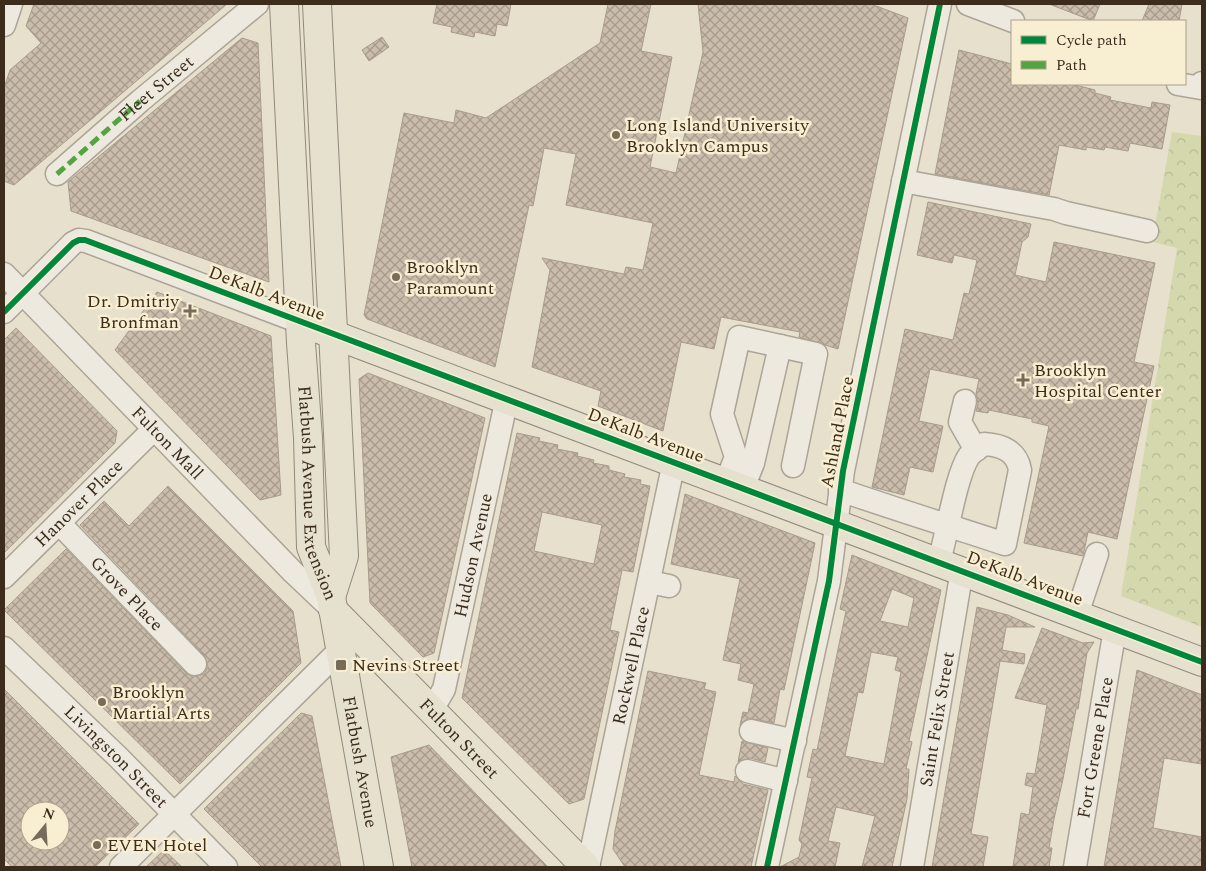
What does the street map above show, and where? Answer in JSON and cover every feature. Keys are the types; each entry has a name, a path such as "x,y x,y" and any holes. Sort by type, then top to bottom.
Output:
{"main road":[{"name":"Flatbush Avenue Extension","path":"284,4 300,322 308,438 311,547 332,603"},
{"name":"Flatbush Avenue Extension","path":"316,4 344,556 332,603"},
{"name":"DeKalb Avenue","path":"300,322 836,522 1202,662"},
{"name":"Flatbush Avenue","path":"332,603 379,867"},
{"name":"Fulton Street","path":"332,603 432,710 587,867"}],"street":[{"path":"4,25 11,4"},
{"name":"Fleet Street","path":"57,174 140,101 257,4"},
{"name":"Ashland Place","path":"768,867 829,581 840,490 940,4"},
{"path":"968,4 1011,20"},
{"path":"1186,84 1202,85"},
{"path":"903,180 1054,209 1066,214 1147,231"},
{"name":"DeKalb Avenue","path":"23,294 78,240 86,241 300,322"},
{"name":"Fulton Mall","path":"4,274 293,572 332,603"},
{"path":"4,312 23,294"},
{"path":"735,485 736,457 722,414 738,337 816,354 793,466"},
{"path":"735,485 753,463 780,346"},
{"name":"Hudson Avenue","path":"432,710 444,689 507,398"},
{"path":"840,490 1005,544 1020,470 1018,460 1011,452 994,445 984,444 976,450 960,422 965,401"},
{"name":"Hanover Place","path":"4,577 154,429"},
{"name":"Saint Felix Street","path":"912,867 951,566 949,526 962,474 969,457 976,450"},
{"name":"Rockwell Place","path":"587,867 659,584 674,462"},
{"name":"Grove Place","path":"59,523 195,664"},
{"path":"1077,614 1097,554"},
{"name":"Fort Greene Place","path":"1075,867 1115,628"},
{"name":"Livingston Street","path":"4,648 119,758 226,867"},
{"path":"121,867 340,650"},
{"path":"751,731 794,741"},
{"path":"747,771 786,780"}],"green space":[{"path":"1172,132 1202,136 1202,627 1121,596 1177,248 1152,242"}],"building":[{"path":"34,4 227,4 14,185 4,181 4,88 10,70 41,43 26,26"},
{"path":"437,4 511,4 507,26 497,24 495,36 475,32 474,37 451,32 452,27 433,23"},
{"name":"Long Island University Brooklyn Campus","path":"608,4 651,4 641,51 672,57 650,167 676,173 703,52 698,4 871,4 908,18 838,349 799,337 800,332 721,317 714,349 681,342 663,431 598,406 601,391 532,367 550,270 542,258 624,274 626,267 643,270 653,223 566,205 576,154 544,148 533,206 529,205 495,367 367,319 364,315 404,113 454,123 456,110 486,118 600,43"},
{"path":"1049,4 1100,4 1093,20"},
{"path":"1149,4 1182,4 1179,20 1142,20"},
{"path":"382,37 389,47 369,61 362,50"},
{"path":"242,38 258,43 269,282 71,211 68,182"},
{"path":"959,50 1011,64 1011,85 1075,85 1095,90 1095,93 1111,97 1110,100 1151,108 1152,102 1170,105 1162,149 1130,143 1128,151 1105,147 1104,150 1086,147 1086,150 1059,145 1049,195 935,174"},
{"name":"Brooklyn Hospital Center","path":"928,202 1031,224 1028,237 1022,242 1015,275 1046,282 1054,242 1155,263 1134,362 1154,366 1117,539 1088,532 1083,556 1024,543 1049,426 1032,422 1032,419 989,410 988,413 976,411 978,404 976,394 979,379 930,369 919,421 943,426 933,472 910,467 904,495 872,487 905,329 953,340 964,293 969,294 977,260 954,255 952,263 917,255"},
{"path":"157,292 271,336 281,495 260,500 115,350"},
{"path":"16,328 117,431 115,443 4,553 4,340"},
{"path":"368,373 485,418 434,653 423,657 370,603 359,379"},
{"path":"517,433 540,438 539,441 558,445 557,449 578,453 577,456 594,460 593,463 609,466 609,470 625,474 624,477 641,480 640,484 650,486 633,572 622,570 610,630 619,632 584,799 569,804 462,698","holes":["542,512 602,525 594,564 534,551"]},
{"path":"168,486 293,611 301,663 180,784 4,610 66,549 186,673 192,677 204,674 208,667 204,655 80,525 104,501 129,526"},
{"path":"685,494 815,543 784,690 780,689 774,723 748,718 740,725 743,712 748,713 754,684 738,680 741,664 723,660 740,579 671,564"},
{"path":"852,555 941,590 909,741 912,742 906,769 909,769 907,799 892,867 862,867 875,816 836,807 828,841 840,843 835,867 780,867 799,857 802,844 799,840 812,778 807,777 813,749 817,750 846,611 840,609","holes":["892,589 914,598 908,627 880,621","871,652 898,657 895,670 901,672 884,764 845,756 858,692 863,693"]},
{"path":"977,607 1008,615 1035,627 1006,627 1002,650 1025,654 1024,664 1000,661 971,834 988,837 983,867 932,867"},
{"path":"1042,628 1083,643 1094,642 1087,653 1078,709 1076,709 1054,819 1049,848 1052,848 1049,867 1013,867 1021,813 1029,815 1033,787 1025,785 1027,773 1035,774 1047,705 1015,698"},
{"path":"1137,670 1202,695 1202,764 1164,758 1153,828 1202,837 1202,867 1104,867"},
{"path":"648,671 706,683 704,689 716,692 699,775 734,782 735,776 743,784 768,790 751,867 625,867 613,849 615,831"},
{"path":"4,689 139,824 95,867 12,867 4,859"},
{"path":"301,713 312,716 341,867 262,867 204,809"},
{"path":"742,741 768,748 765,762 750,758 738,762"},
{"path":"429,745 548,867 412,867 391,757"},
{"path":"164,850 182,867 146,867"}],"marked path":[{"path":"57,174 140,101"}],"cycle path":[{"path":"767,867 829,581 843,471 940,4"},
{"path":"4,312 73,243 85,240 1202,662"}],"place":[{"name":"Long Island University Brooklyn Campus","path":"616,135"},
{"name":"Brooklyn Paramount","path":"396,277"},
{"name":"Dr. Dmitriy Bronfman","path":"190,311"},
{"name":"Brooklyn Hospital Center","path":"1023,380"},
{"name":"Nevins Street","path":"341,665"},
{"name":"Brooklyn Martial Arts","path":"102,702"},
{"name":"EVEN Hotel","path":"97,845"}]}
